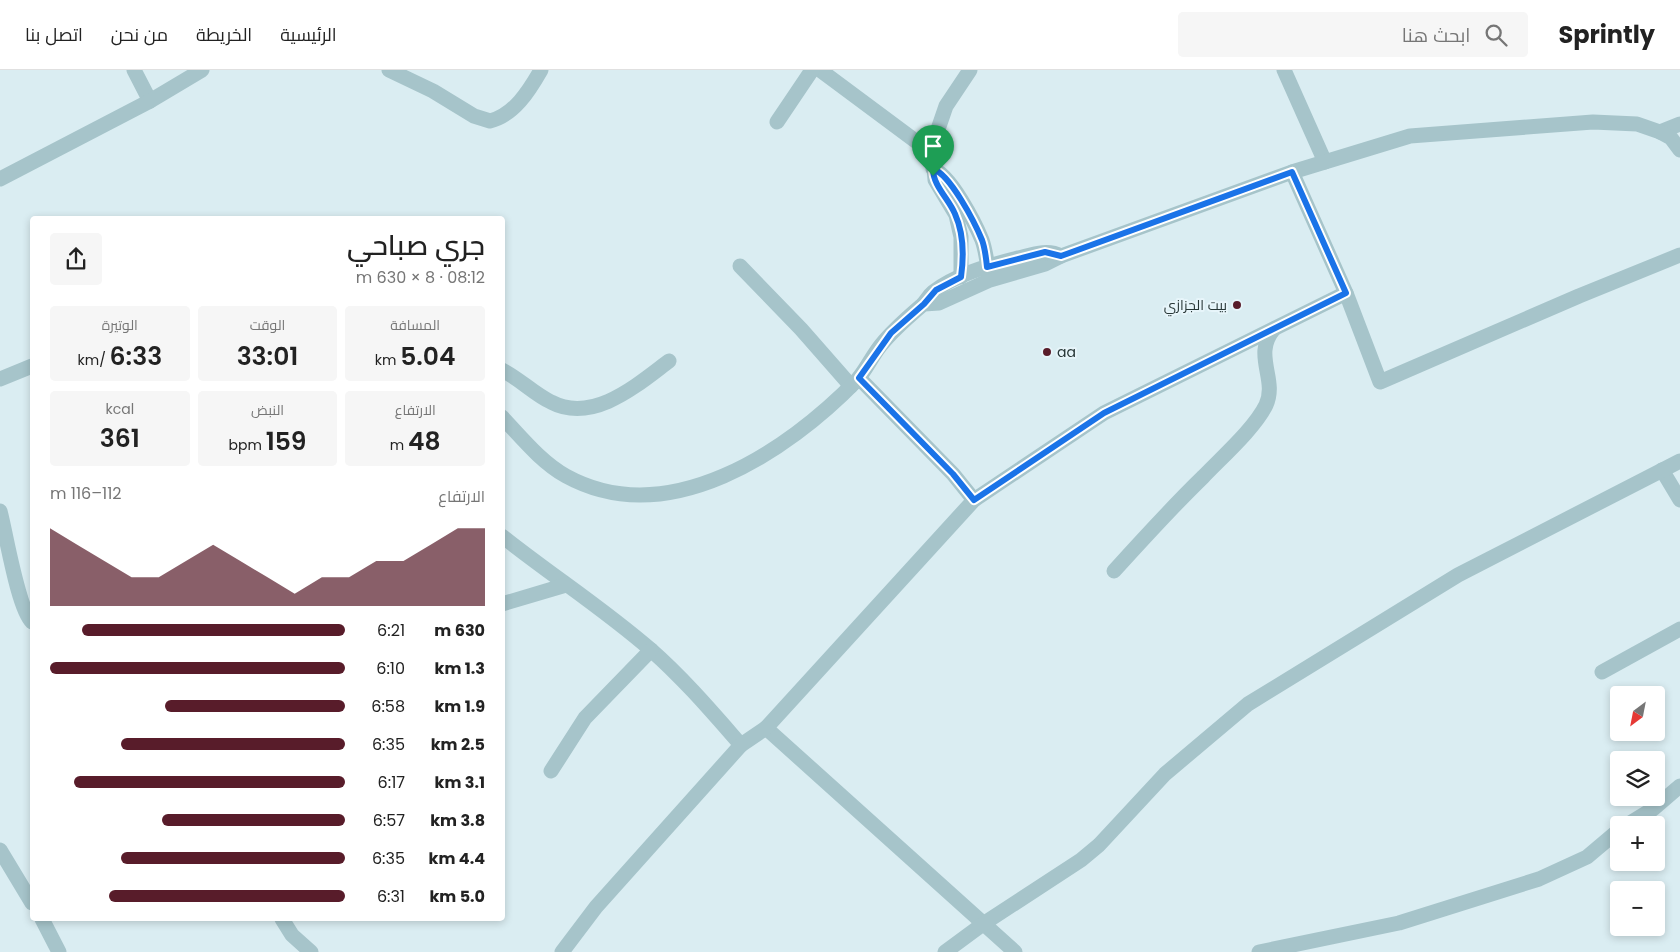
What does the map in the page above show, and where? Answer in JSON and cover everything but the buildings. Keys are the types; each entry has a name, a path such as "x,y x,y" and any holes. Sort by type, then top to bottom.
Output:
{"street":[{"path":"134,70 150,101"},
{"path":"0,179 150,101 202,70"},
{"path":"388,70 433,91 474,116 490,122 507,114 520,102 541,70"},
{"path":"777,122 812,70"},
{"path":"820,70 933,162 946,176 977,229 986,254 989,274"},
{"path":"961,277 962,247 958,222 948,200 935,180 933,162 935,138 946,106 970,70"},
{"path":"1284,70 1325,162"},
{"path":"505,420 546,462 566,476 611,492 634,495 658,494 703,484 727,475 758,459 828,408 855,382 891,333 924,304 936,290 961,277 1045,264 1061,256 1292,172 1410,136 1594,122 1637,124 1671,138 1680,150"},
{"path":"1660,132 1680,124"},
{"path":"1292,172 1346,293 1380,382 1579,296 1680,255"},
{"path":"740,266 855,382 953,474 974,500"},
{"path":"924,304 940,304 989,274"},
{"path":"562,952 596,907 741,745 766,728 974,500 1104,413 1346,293"},
{"path":"1114,571 1220,459 1265,406 1268,389 1264,349 1266,338 1275,328"},
{"path":"505,372 550,402 560,406 587,409 626,391 669,361"},
{"path":"0,379 30,367"},
{"path":"945,952 983,924 1081,860 1100,844 1165,774 1248,704 1458,575 1680,461"},
{"path":"1662,470 1680,500"},
{"path":"0,511 11,561 26,612 30,619"},
{"path":"505,538 604,611 651,650 683,680 741,745"},
{"path":"505,603 566,584"},
{"path":"1602,672 1680,629"},
{"path":"551,771 585,718 651,650"},
{"path":"766,728 1014,952"},
{"path":"1642,816 1680,786"},
{"path":"1259,952 1400,923 1539,879 1587,857 1610,838"},
{"path":"0,850 30,900"},
{"path":"43,921 59,952"},
{"path":"283,921 292,935 311,952"}],"place":[{"name":"بيت الجزازي","path":"1237,305"},
{"name":"aa","path":"1047,352"}],"route":[{"path":"933,169 946,176 977,229 986,254 987,267 1045,252 1061,256 1146,227 1292,172 1346,293 1104,413 974,500 953,474 859,378 879,347 904,320 924,304 926,299 936,290 961,277 962,237 956,215 933,176 933,169"}]}
